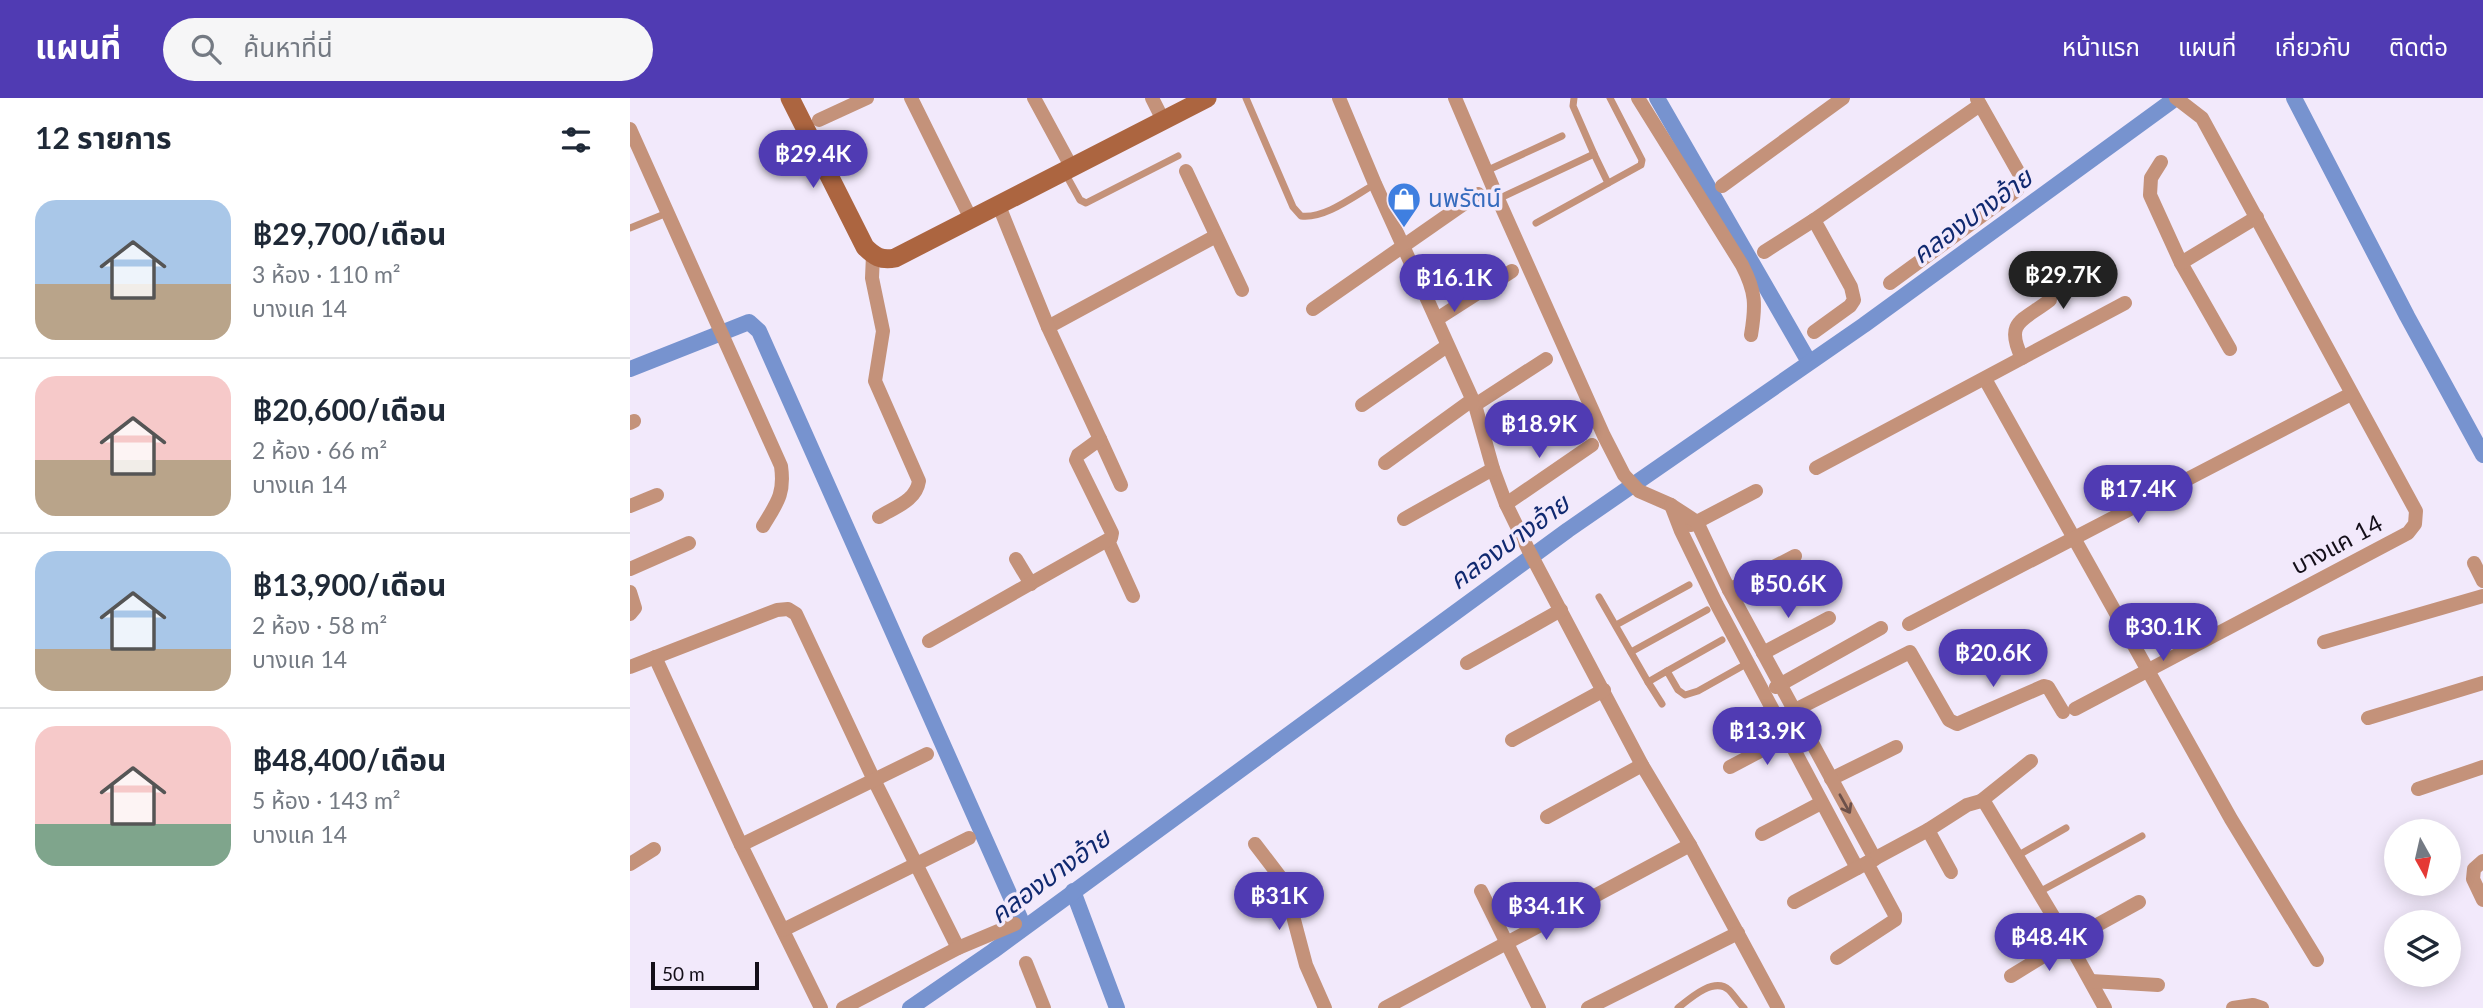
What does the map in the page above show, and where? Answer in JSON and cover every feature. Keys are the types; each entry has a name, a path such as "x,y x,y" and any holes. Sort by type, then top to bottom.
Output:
{"street":[{"path":"790,98 865,247 880,259 895,258 1207,98"},
{"path":"819,120 867,98"},
{"path":"911,98 971,219"},
{"path":"1034,98 1068,170"},
{"path":"1152,98 1163,120"},
{"path":"1339,98 1474,403 1506,504 1642,765 1690,845 1778,1008"},
{"path":"1455,98 1498,200 1624,475 1639,491 1671,505 1697,522 1731,594 1831,779 1866,863 1895,915 1895,920 1837,958"},
{"path":"1638,98 1753,286 1755,308 1751,335"},
{"path":"1722,186 1843,98"},
{"name":"บางแค 14","path":"1795,710 1910,652 1949,720 1956,724 2045,686 2069,711 2408,533 2415,524 2416,511 2258,217 2202,118 2176,98"},
{"path":"1763,252 1814,220 1978,101 2020,175 2021,183 2017,190 1890,283"},
{"path":"630,129 781,466 784,483 781,496 763,526"},
{"path":"2161,162 2151,178 2150,195 2181,263 2230,349"},
{"path":"1186,171 1242,290"},
{"path":"1313,309 1478,194"},
{"path":"999,205 1048,327 1121,485"},
{"path":"2181,263 2258,217"},
{"path":"1814,220 1851,287 1854,300 1850,306 1814,331"},
{"path":"1048,327 1216,236"},
{"path":"873,255 872,278 884,331 875,381 919,481 918,491 912,498 879,517"},
{"path":"2022,358 2014,341 2014,332 2019,323 2050,300 2050,284 2041,266"},
{"path":"1437,319 1512,271"},
{"path":"1816,468 2125,303"},
{"path":"1362,405 1447,346"},
{"path":"1385,463 1474,403 1546,359"},
{"path":"1985,379 2231,819 2317,960"},
{"path":"1909,624 2351,394"},
{"path":"929,641 1111,538 1112,533 1076,460 1078,454 1100,439"},
{"path":"1506,504 1592,445"},
{"path":"1404,519 1493,469"},
{"path":"1681,531 1756,491"},
{"path":"630,506 657,495"},
{"path":"1671,505 1712,608 1765,693 1821,803 1866,863"},
{"path":"1108,541 1133,596"},
{"path":"630,569 689,543"},
{"path":"1712,608 1795,556"},
{"path":"1016,559 1031,584"},
{"path":"2473,563 2483,581"},
{"path":"630,592 635,608 630,614"},
{"path":"2324,642 2483,596"},
{"path":"630,651 633,666 778,610 788,609 796,614 874,780 958,948"},
{"path":"1467,663 1561,610"},
{"path":"1763,653 1829,618"},
{"path":"1765,693 1881,628"},
{"path":"655,657 741,845 821,1008"},
{"path":"2368,718 2483,683"},
{"path":"1512,740 1604,690"},
{"path":"1730,767 1787,737"},
{"path":"1831,779 1896,747"},
{"path":"741,845 927,754"},
{"path":"1794,902 1928,830 1967,805 1981,801 2031,761"},
{"path":"1547,817 1642,765"},
{"path":"2418,789 2483,767"},
{"path":"1981,801 1985,803 2039,891 2105,1008"},
{"path":"1762,834 1821,803"},
{"path":"1928,830 1951,872"},
{"path":"783,930 969,838"},
{"path":"1255,844 1284,882 1306,965 1325,1008"},
{"path":"1385,1008 1690,845"},
{"path":"630,864 654,849"},
{"path":"2483,861 2474,869 2473,879 2483,900"},
{"path":"1481,891 1539,1008"},
{"path":"2011,976 2139,902"},
{"path":"843,1008 958,948 1015,923"},
{"path":"1588,1008 1738,933"},
{"path":"1026,963 1044,1008"},
{"path":"2091,981 2158,985"},
{"path":"2233,1008 2253,1005 2262,1008"}],"lane":[{"path":"1246,98 1293,208 1301,216 1321,214 1375,184"},
{"path":"1574,98 1573,106 1608,183"},
{"path":"1536,223 1639,168 1642,160 1610,98"},
{"path":"1486,171 1562,136"},
{"path":"1498,200 1594,154"},
{"path":"1068,170 1080,200 1086,203 1178,156"},
{"path":"630,228 667,213"},
{"path":"1616,625 1689,585"},
{"path":"1599,597 1662,704"},
{"path":"1632,652 1712,608"},
{"path":"1648,682 1722,640"},
{"path":"1667,671 1678,690 1685,695 1698,691 1748,663"},
{"path":"2017,856 2066,828"},
{"path":"2039,891 2142,836"},
{"path":"1678,1008 1693,996 1713,986 1727,988 1740,1007"}],"waterway":[{"path":"1657,98 1809,362"},
{"name":"คลองบางอ้าย","path":"910,1008 993,951 1568,530 1864,325 2176,98"},
{"path":"2294,98 2407,316 2483,455"},
{"path":"630,369 749,322 759,331 1024,927"},
{"path":"1073,891 1117,1008"}],"place":[{"name":"นพรัตน์","path":"1404,229"}]}
